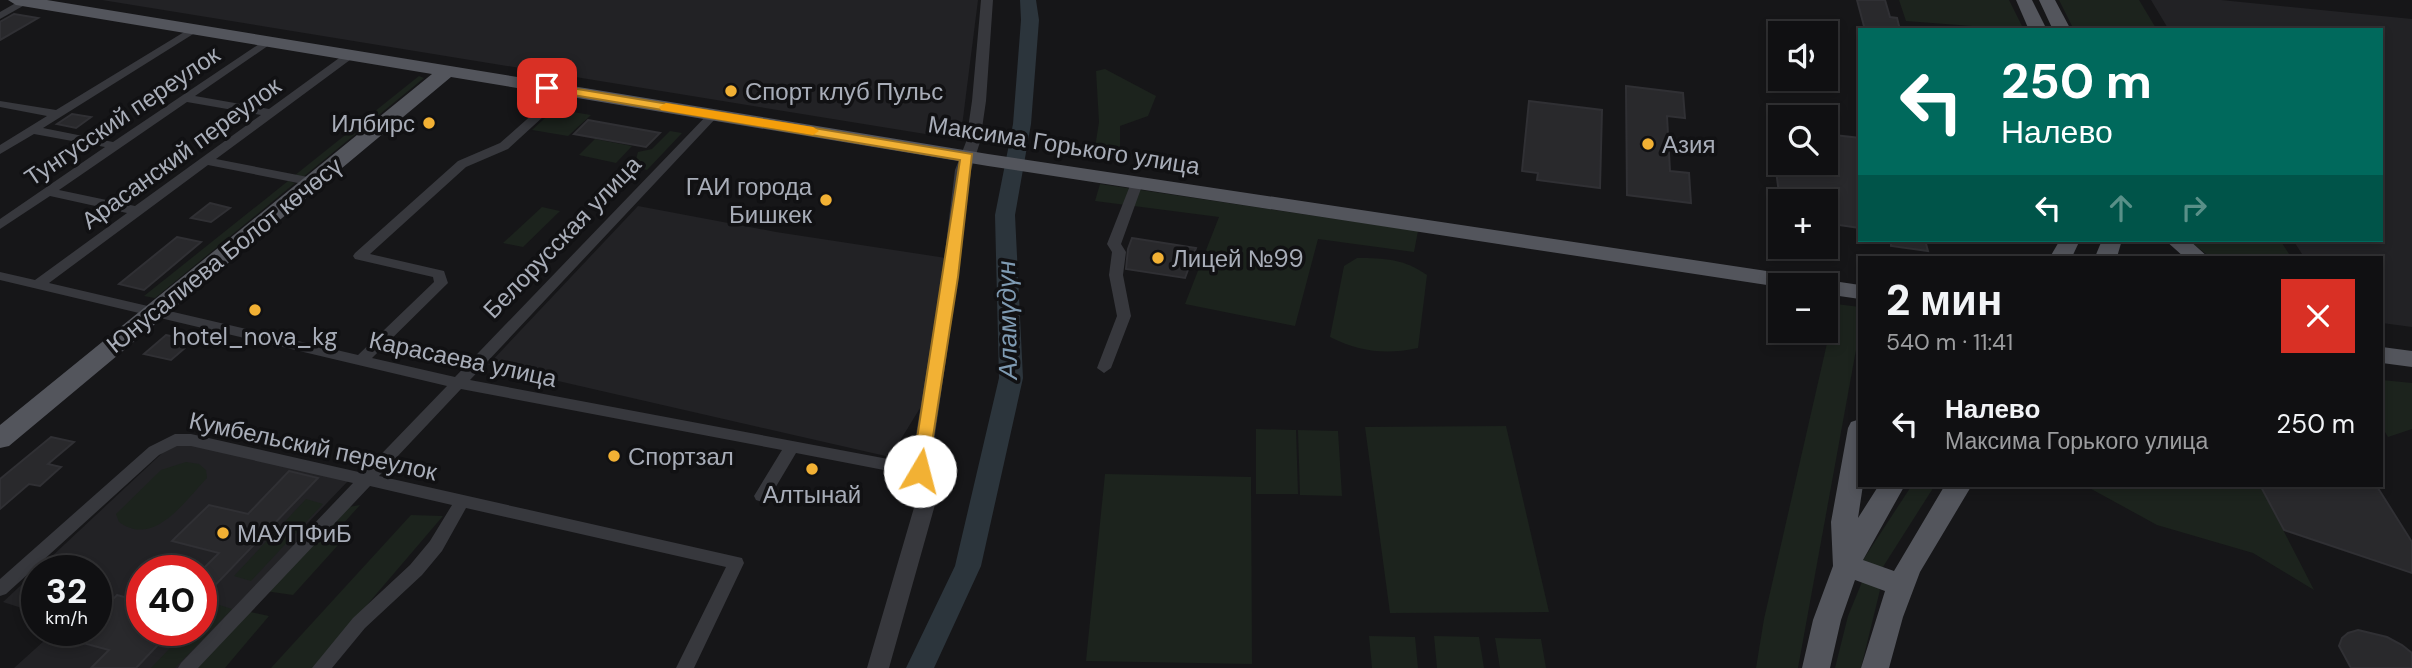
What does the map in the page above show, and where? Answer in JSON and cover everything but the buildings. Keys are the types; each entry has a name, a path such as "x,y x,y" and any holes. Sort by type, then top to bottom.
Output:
{"main road":[{"path":"2024,0 2037,28"},
{"path":"2047,0 2061,28"},
{"name":"Максима Горького улица","path":"21,1 967,157 1768,278"},
{"name":"Юнусалиева Болот көчөсү","path":"0,439 447,71"},
{"path":"2178,242 2196,256"},
{"path":"1838,289 1857,293"},
{"path":"2383,355 2412,359"},
{"path":"1846,565 1844,522 1858,440"},
{"path":"1816,668 1829,614 1846,565 1875,509 1891,487"},
{"path":"1875,668 1883,631 1899,585 1928,527 1958,487"},
{"path":"1846,565 1899,585"}],"street":[{"path":"878,668 928,494 927,478 920,471 963,170 979,101 987,0"},
{"path":"0,16 21,1"},
{"path":"0,150 194,29"},
{"name":"Тунгусский переулок","path":"0,225 268,41"},
{"name":"Арасанский переулок","path":"37,285 350,55"},
{"path":"360,361 441,283 439,274 360,256 462,164 504,146 565,90"},
{"path":"186,98 271,113"},
{"path":"0,104 58,114"},
{"name":"Белорусская улица","path":"187,668 713,115"},
{"path":"34,130 117,146"},
{"path":"205,162 313,183"},
{"path":"1104,368 1124,316 1116,275 1119,252 1114,244 1137,183"},
{"path":"49,192 138,211"},
{"name":"Карасаева улица","path":"0,276 457,383 920,471"},
{"name":"Кумбельский переулок","path":"0,589 154,451 175,440 191,440 362,481 736,563 685,668"},
{"path":"762,496 791,448"},
{"name":"Кумбельский переулок","path":"321,668 359,623 416,570 436,546 461,503"}],"shaded area":[{"path":"102,0 978,0 961,134 950,138"},
{"path":"1899,0 2009,0 2023,28 1998,28 1906,21"},
{"path":"2059,0 2139,0 2156,28 2073,28"},
{"path":"2151,0 2221,0 2412,19 2412,327 2383,323 2383,256 2303,256 2294,242 2383,242 2383,28 2168,28"},
{"path":"1105,69 1156,96 1148,116 1120,126 1120,154 1094,154 1099,122 1096,71"},
{"path":"419,76 424,78 303,177 294,176"},
{"path":"555,109 591,115 568,136 532,130"},
{"path":"670,131 682,133 647,170 634,167 638,152 652,149"},
{"path":"595,139 632,146 616,163 579,155"},
{"path":"288,181 295,183 155,298 144,296"},
{"path":"1100,184 1418,231 1414,252 1318,239 1295,326 1185,304 1219,217 1095,201"},
{"path":"638,206 776,232 946,258 925,400 890,457 488,365"},
{"path":"542,207 560,211 523,247 503,243"},
{"path":"2191,242 2281,242 2290,256 2209,256"},
{"path":"1357,258 1394,260 1427,275 1418,348 1373,351 1330,337 1344,266"},
{"path":"1838,304 1858,307 1858,339 1798,668 1756,668 1764,619 1827,343 1838,343"},
{"path":"2383,380 2412,383 2412,429 2388,437 2383,429"},
{"path":"1506,426 1549,612 1390,613 1365,427"},
{"path":"1256,429 1296,430 1298,494 1256,494"},
{"path":"1298,430 1338,431 1342,496 1300,495"},
{"path":"188,443 348,481 306,525 315,528 217,633 217,555 126,555 126,646 205,646 184,668 14,668 38,646 112,646 112,555 53,555 172,444"},
{"path":"186,462 199,464 206,470 207,478 179,509 156,526 144,529 132,529 119,522 116,514 161,470"},
{"path":"1105,474 1251,477 1252,664 1086,661"},
{"path":"1911,487 1934,487 1881,570 1863,560"},
{"path":"2088,487 2261,487 2314,590 2253,553 2157,525"},
{"path":"306,499 323,504 251,581 234,576"},
{"path":"360,505 332,536 339,544 293,595 265,591 343,508"},
{"path":"411,515 443,516 313,668 271,668"},
{"path":"1862,582 1877,585 1880,590 1861,668 1835,668 1848,616"},
{"path":"21,585 21,608 3,602"},
{"path":"217,604 232,609 217,625"},
{"path":"246,611 269,616 225,668 193,668 213,646 217,646 217,642"},
{"path":"1369,636 1415,637 1418,668 1372,668"},
{"path":"1434,636 1479,637 1484,668 1437,668"},
{"path":"1495,638 1541,639 1546,668 1500,668"},
{"path":"172,646 196,646 175,668 151,668"}],"waterway":[{"name":"Аламүдүн","path":"920,668 968,566 1011,378 1005,215 1022,124 1030,20 1028,0"}],"slow traffic":[{"path":"666,107 813,131"}],"place":[{"name":"Спорт клуб Пульс","path":"731,91"},
{"name":"Илбирс","path":"429,123"},
{"name":"Азия","path":"1648,144"},
{"name":"ГАИ города Бишкек","path":"826,200"},
{"name":"Лицей №99","path":"1158,258"},
{"name":"hotel_nova_kg","path":"255,310"},
{"name":"Спортзал","path":"614,456"},
{"name":"Алтынай","path":"812,469"},
{"name":"МАУПФиБ","path":"223,533"}],"route":[{"path":"547,88 967,157 920,471"}]}
